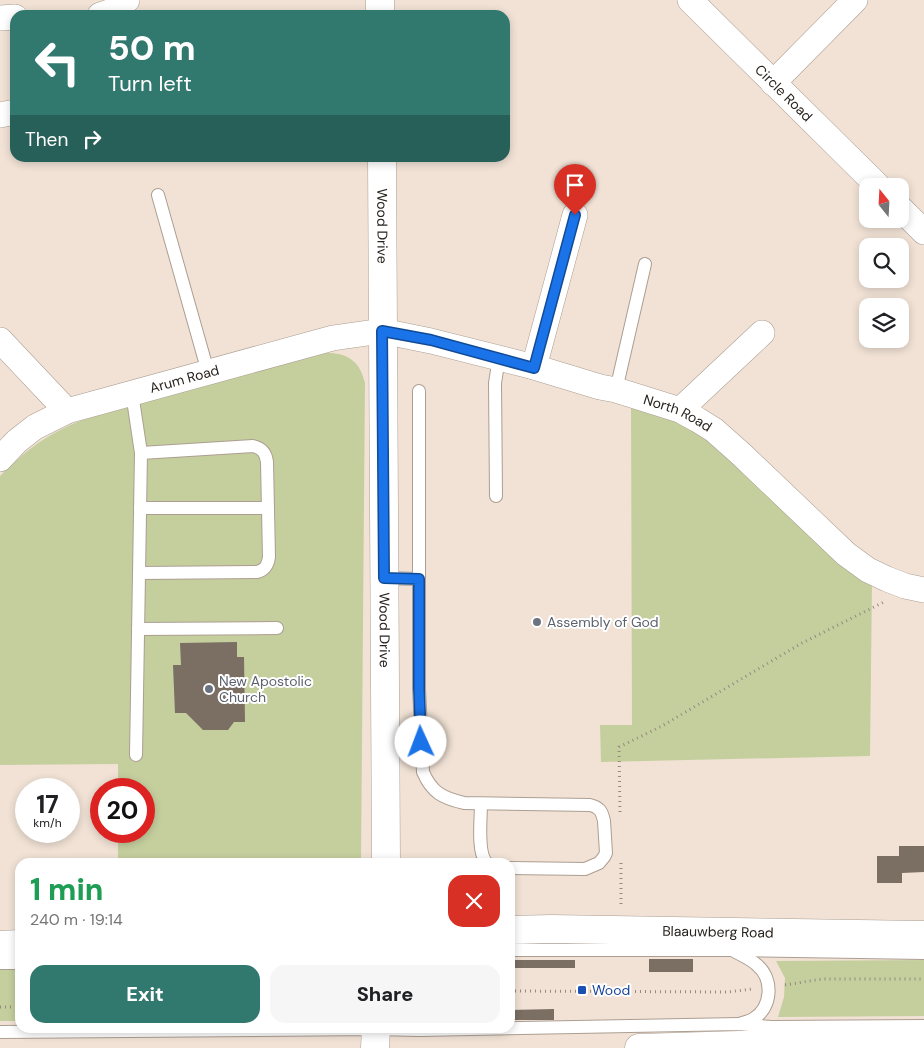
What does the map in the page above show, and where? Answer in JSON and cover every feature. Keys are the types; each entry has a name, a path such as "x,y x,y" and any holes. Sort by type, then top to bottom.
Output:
{"street":[{"name":"Circle Road","path":"690,0 870,178"},
{"path":"773,84 855,0"},
{"name":"Wood Drive","path":"382,162 386,858"},
{"path":"534,368 575,215"},
{"path":"909,217 924,232"},
{"name":"North Road","path":"382,331 431,340 499,358 616,390 680,410 698,420 741,454 846,554 868,570 887,579 905,586 924,590"},
{"name":"Arum Road","path":"0,459 17,441 35,427 67,411 334,338 382,331"},
{"path":"680,410 762,332"},
{"path":"0,340 67,411"},
{"name":"Blaauwberg Road","path":"515,930 924,935"},
{"path":"0,945 15,944"},
{"path":"639,1048 924,1044"}],"lane":[{"path":"158,195 208,372"},
{"path":"616,390 645,264"},
{"path":"496,496 495,383 499,358"},
{"path":"419,391 419,688 423,772 426,779 440,795 449,800 464,804 590,805 599,808 603,815 606,853 599,863 585,869 515,868"},
{"path":"132,393 141,452 136,755"},
{"path":"138,573 257,572 265,569 269,557 267,462 263,451 253,446 141,452"},
{"path":"140,508 268,508"},
{"path":"384,578 419,579"},
{"path":"138,629 277,628"},
{"path":"481,804 481,849 483,858"},
{"path":"515,950 732,950 924,953"},
{"path":"732,950 757,965 763,972 770,992 768,1002 761,1012 753,1019 739,1024"},
{"path":"0,963 15,963"},
{"path":"515,1028 739,1024 771,1027 924,1026"},
{"path":"0,1032 15,1032"},
{"path":"125,1033 376,1035 401,1033"}],"path":[{"path":"620,764 619,748 662,726 802,643 884,602 887,579"},
{"path":"515,991 728,992 822,979 924,978"},
{"path":"0,1007 15,1007"}],"green space":[{"path":"325,353 346,356 360,369 365,383 361,858 118,858 118,843 155,843 155,778 118,778 118,764 0,765 0,476 38,443 82,420"},
{"path":"631,405 650,410 700,432 872,583 870,756 601,762 600,725 632,725"},
{"path":"924,960 924,1016 778,1017 784,997 785,978 776,961"},
{"path":"0,967 15,967 15,1021 0,1021"}],"building":[{"name":"New Apostolic Church","path":"237,642 237,657 244,657 245,722 234,722 228,730 203,730 186,713 175,713 173,665 181,665 180,643"},
{"path":"899,846 924,846 924,872 902,873 902,883 877,883 877,856 899,856"},
{"path":"649,959 693,959 693,972 649,972"},
{"path":"515,960 575,960 575,968 515,968"},
{"path":"554,1009 554,1020 515,1020 515,1010"}],"place":[{"name":"Assembly of God","path":"537,622"},
{"name":"New Apostolic Church","path":"209,689"},
{"name":"Wood","path":"582,990"}],"route":[{"path":"421,742 419,579 384,578 382,331 431,340 534,368 575,215"}]}
